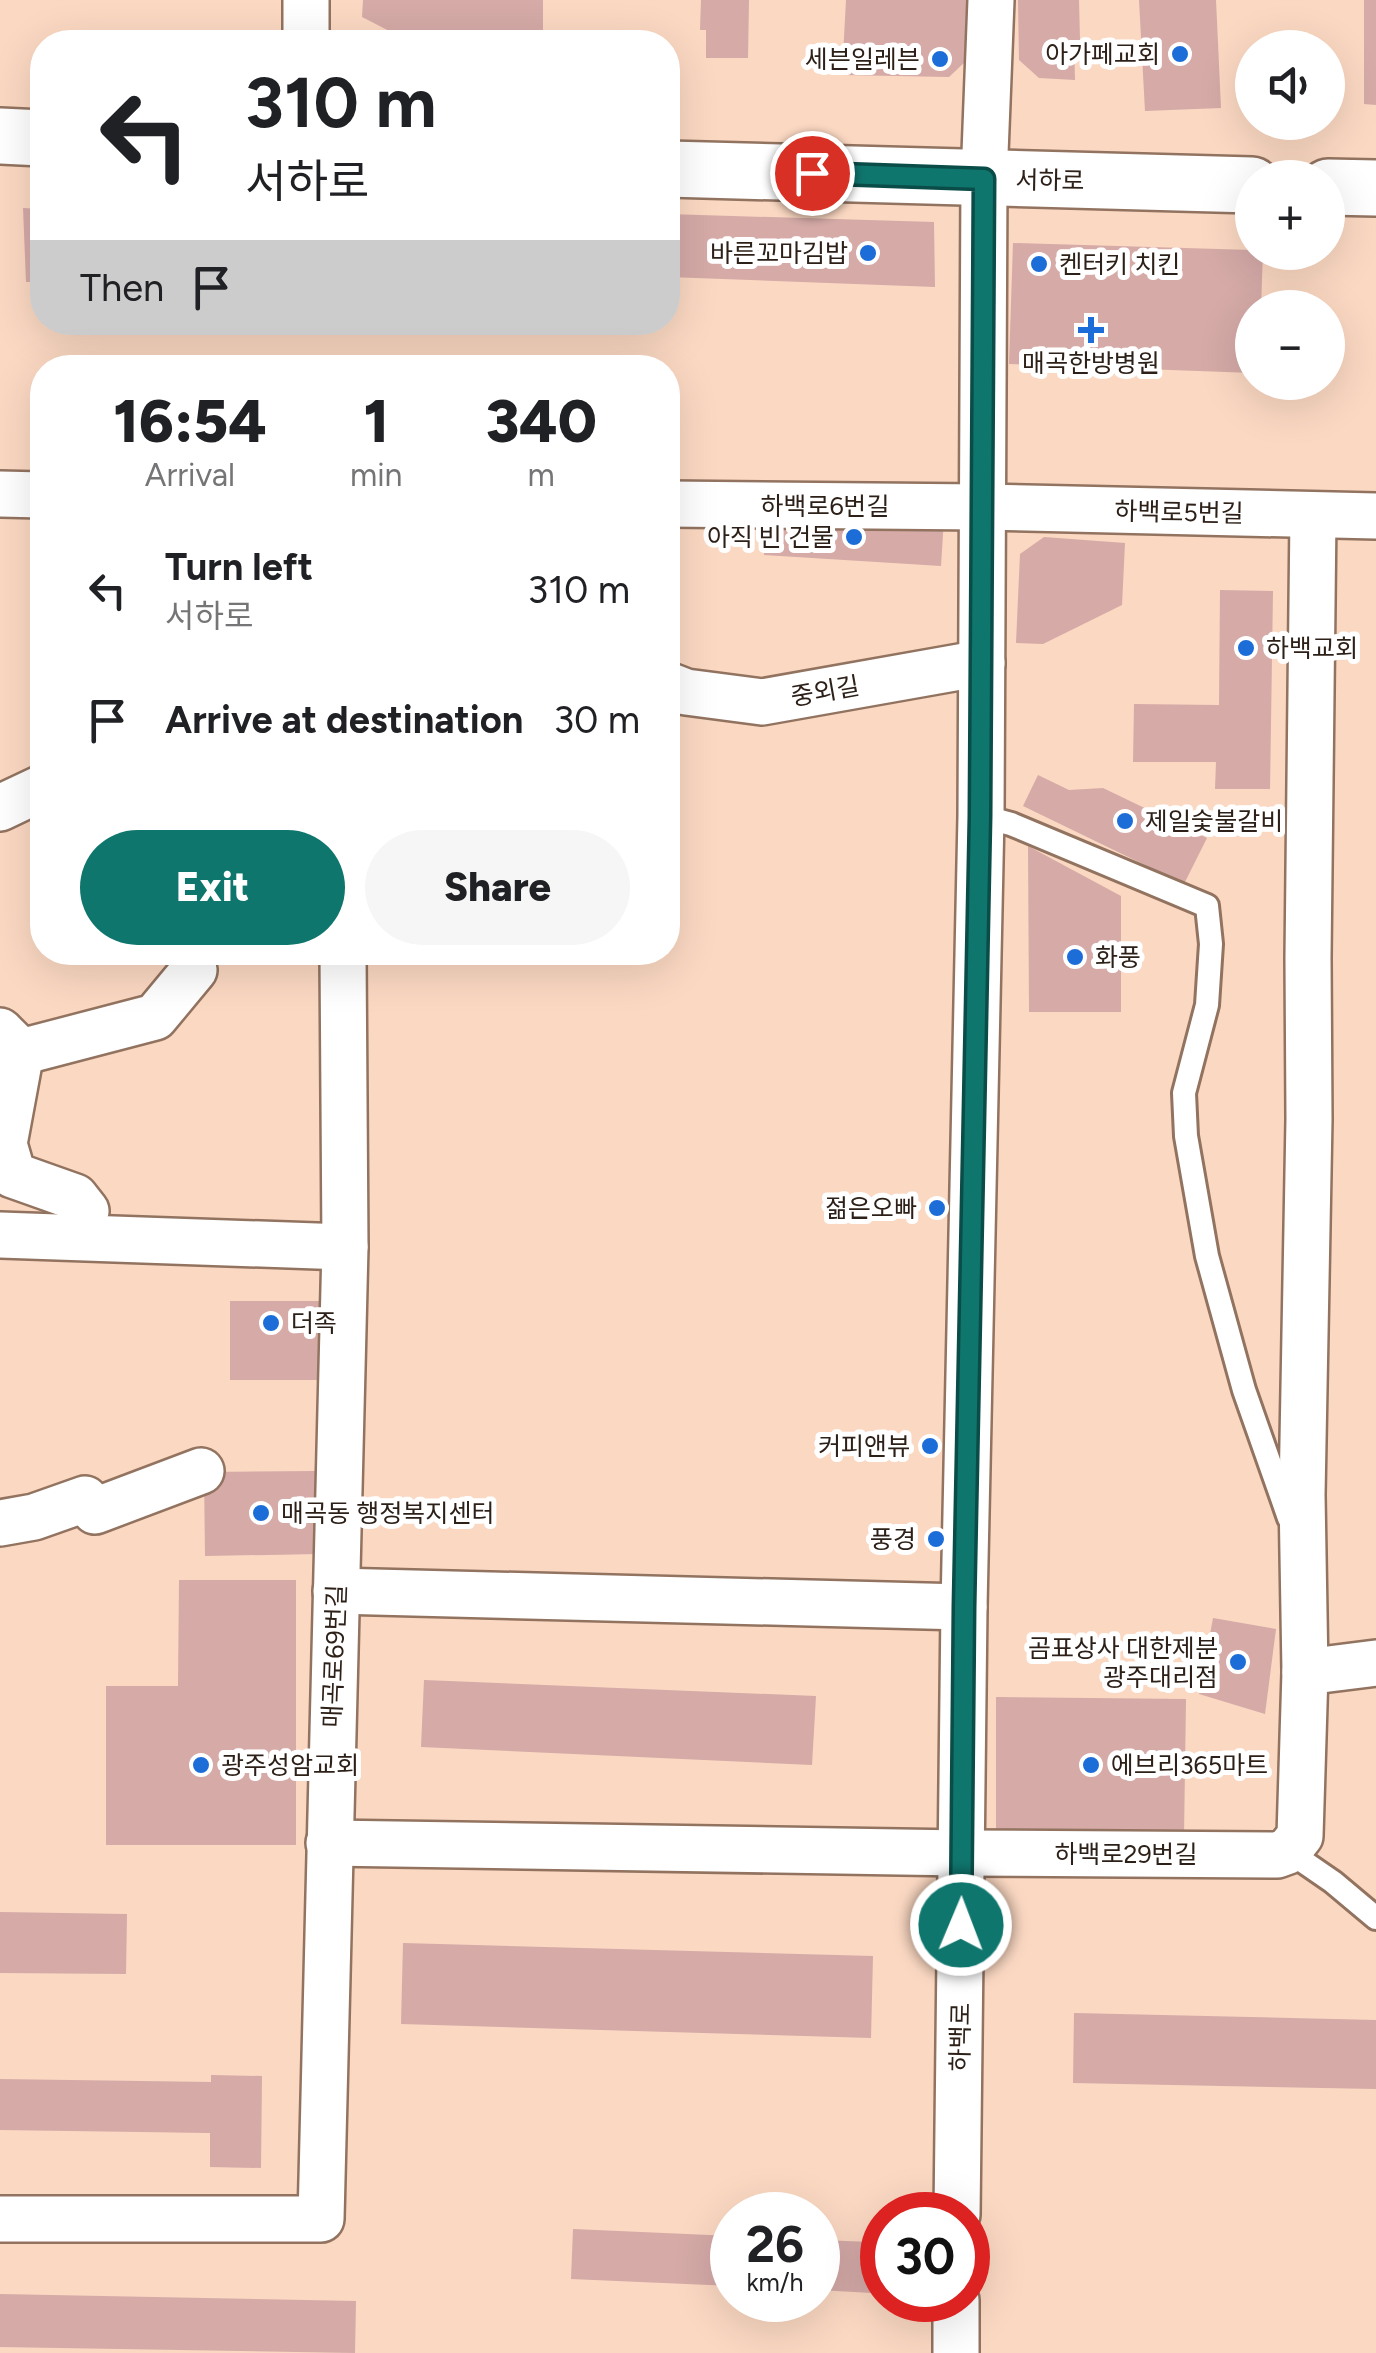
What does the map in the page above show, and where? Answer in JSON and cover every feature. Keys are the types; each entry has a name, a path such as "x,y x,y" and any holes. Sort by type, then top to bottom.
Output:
{"main road":[{"path":"0,136 30,137"},
{"name":"서하로","path":"680,169 1235,185"},
{"path":"1345,187 1376,188"}],"street":[{"path":"306,0 306,30"},
{"name":"하백로","path":"958,2192 964,1607 982,663 984,179 990,0"},
{"path":"0,494 30,495"},
{"name":"하백로6번길","path":"680,504 982,507"},
{"name":"하백로5번길","path":"982,507 1376,516"},
{"path":"1288,1850 1300,1836 1305,1672 1302,1495 1313,515"},
{"name":"중외길","path":"680,690 762,702 982,663"},
{"path":"0,808 30,794"},
{"name":"매곡로69번길","path":"0,2219 321,2219 344,1247 343,965"},
{"path":"86,1211 75,1198 13,1174 4,1144 10,1041 155,1017 194,970"},
{"path":"0,1235 344,1247"},
{"path":"0,1523 34,1517 84,1499 94,1511 201,1471"},
{"path":"336,1591 964,1607"},
{"path":"1305,1672 1376,1663"},
{"name":"하백로29번길","path":"328,1842 962,1853 1277,1855 1288,1850"},
{"path":"956,2322 956,2353"}],"lane":[{"path":"980,816 1011,824 1208,906 1212,944 1207,1005 1184,1093 1186,1136 1207,1256 1244,1390 1304,1560"},
{"path":"1288,1850 1376,1918"}],"building":[{"path":"363,0 543,0 543,30 387,30 362,17"},
{"path":"701,0 749,0 748,58 706,58 706,30 700,30"},
{"path":"846,0 967,0 967,60 949,77 842,75"},
{"path":"1018,0 1079,0 1075,80 1039,78 1019,60"},
{"name":"아가페교회","path":"1139,0 1216,0 1221,108 1145,111"},
{"path":"1364,0 1376,0 1376,105 1364,104"},
{"path":"23,208 30,208 30,282 26,282"},
{"path":"680,214 934,222 935,287 680,277"},
{"path":"1013,243 1235,250 1235,270 1262,270 1262,290 1235,290 1235,372 1009,364"},
{"name":"아직 빈 건물","path":"767,508 944,518 941,566 764,555"},
{"path":"1044,537 1125,543 1122,605 1043,644 1016,643 1020,554"},
{"name":"하백교회","path":"1220,590 1273,591 1270,789 1215,789 1216,762 1133,762 1134,704 1219,705"},
{"path":"1038,775 1069,790 1103,788 1207,838 1184,884 1023,806"},
{"path":"1028,846 1121,896 1121,1012 1029,1012"},
{"path":"230,1301 321,1301 321,1380 230,1380"},
{"name":"매곡동 행정복지센터","path":"317,1471 318,1554 205,1556 204,1472"},
{"name":"광주성암교회","path":"179,1580 296,1580 296,1845 106,1845 106,1686 178,1686"},
{"name":"곰표상사 대한제분 광주대리점","path":"1213,1618 1276,1629 1265,1714 1199,1694"},
{"path":"424,1680 816,1696 812,1765 421,1747"},
{"name":"에브리365마트","path":"996,1697 1186,1699 1184,1836 996,1831"},
{"path":"0,1912 127,1914 126,1974 0,1973"},
{"path":"403,1943 873,1956 871,2038 401,2024"},
{"path":"1074,2013 1376,2020 1376,2089 1073,2083"},
{"path":"211,2075 262,2076 261,2168 210,2167 210,2133 0,2130 0,2079 211,2082"},
{"path":"573,2229 710,2235 710,2285 571,2279"},
{"path":"840,2241 860,2242 860,2292 840,2291"},
{"path":"0,2294 356,2301 355,2353 0,2347"}],"place":[{"name":"아가페교회","path":"1180,54"},
{"name":"세븐일레븐","path":"940,59"},
{"name":"바른꼬마김밥","path":"868,253"},
{"name":"켄터키 치킨","path":"1039,264"},
{"name":"매곡한방병원","path":"1091,330"},
{"name":"아직 빈 건물","path":"854,537"},
{"name":"하백교회","path":"1246,648"},
{"name":"제일숯불갈비","path":"1125,821"},
{"name":"화풍","path":"1075,957"},
{"name":"젊은오빠","path":"937,1208"},
{"name":"더족","path":"271,1323"},
{"name":"커피앤뷰","path":"930,1446"},
{"name":"매곡동 행정복지센터","path":"261,1513"},
{"name":"풍경","path":"936,1539"},
{"name":"곰표상사 대한제분 광주대리점","path":"1238,1662"},
{"name":"광주성암교회","path":"201,1765"},
{"name":"에브리365마트","path":"1091,1765"}],"route":[{"path":"812,173 984,179 980,816 961,1925"}]}
